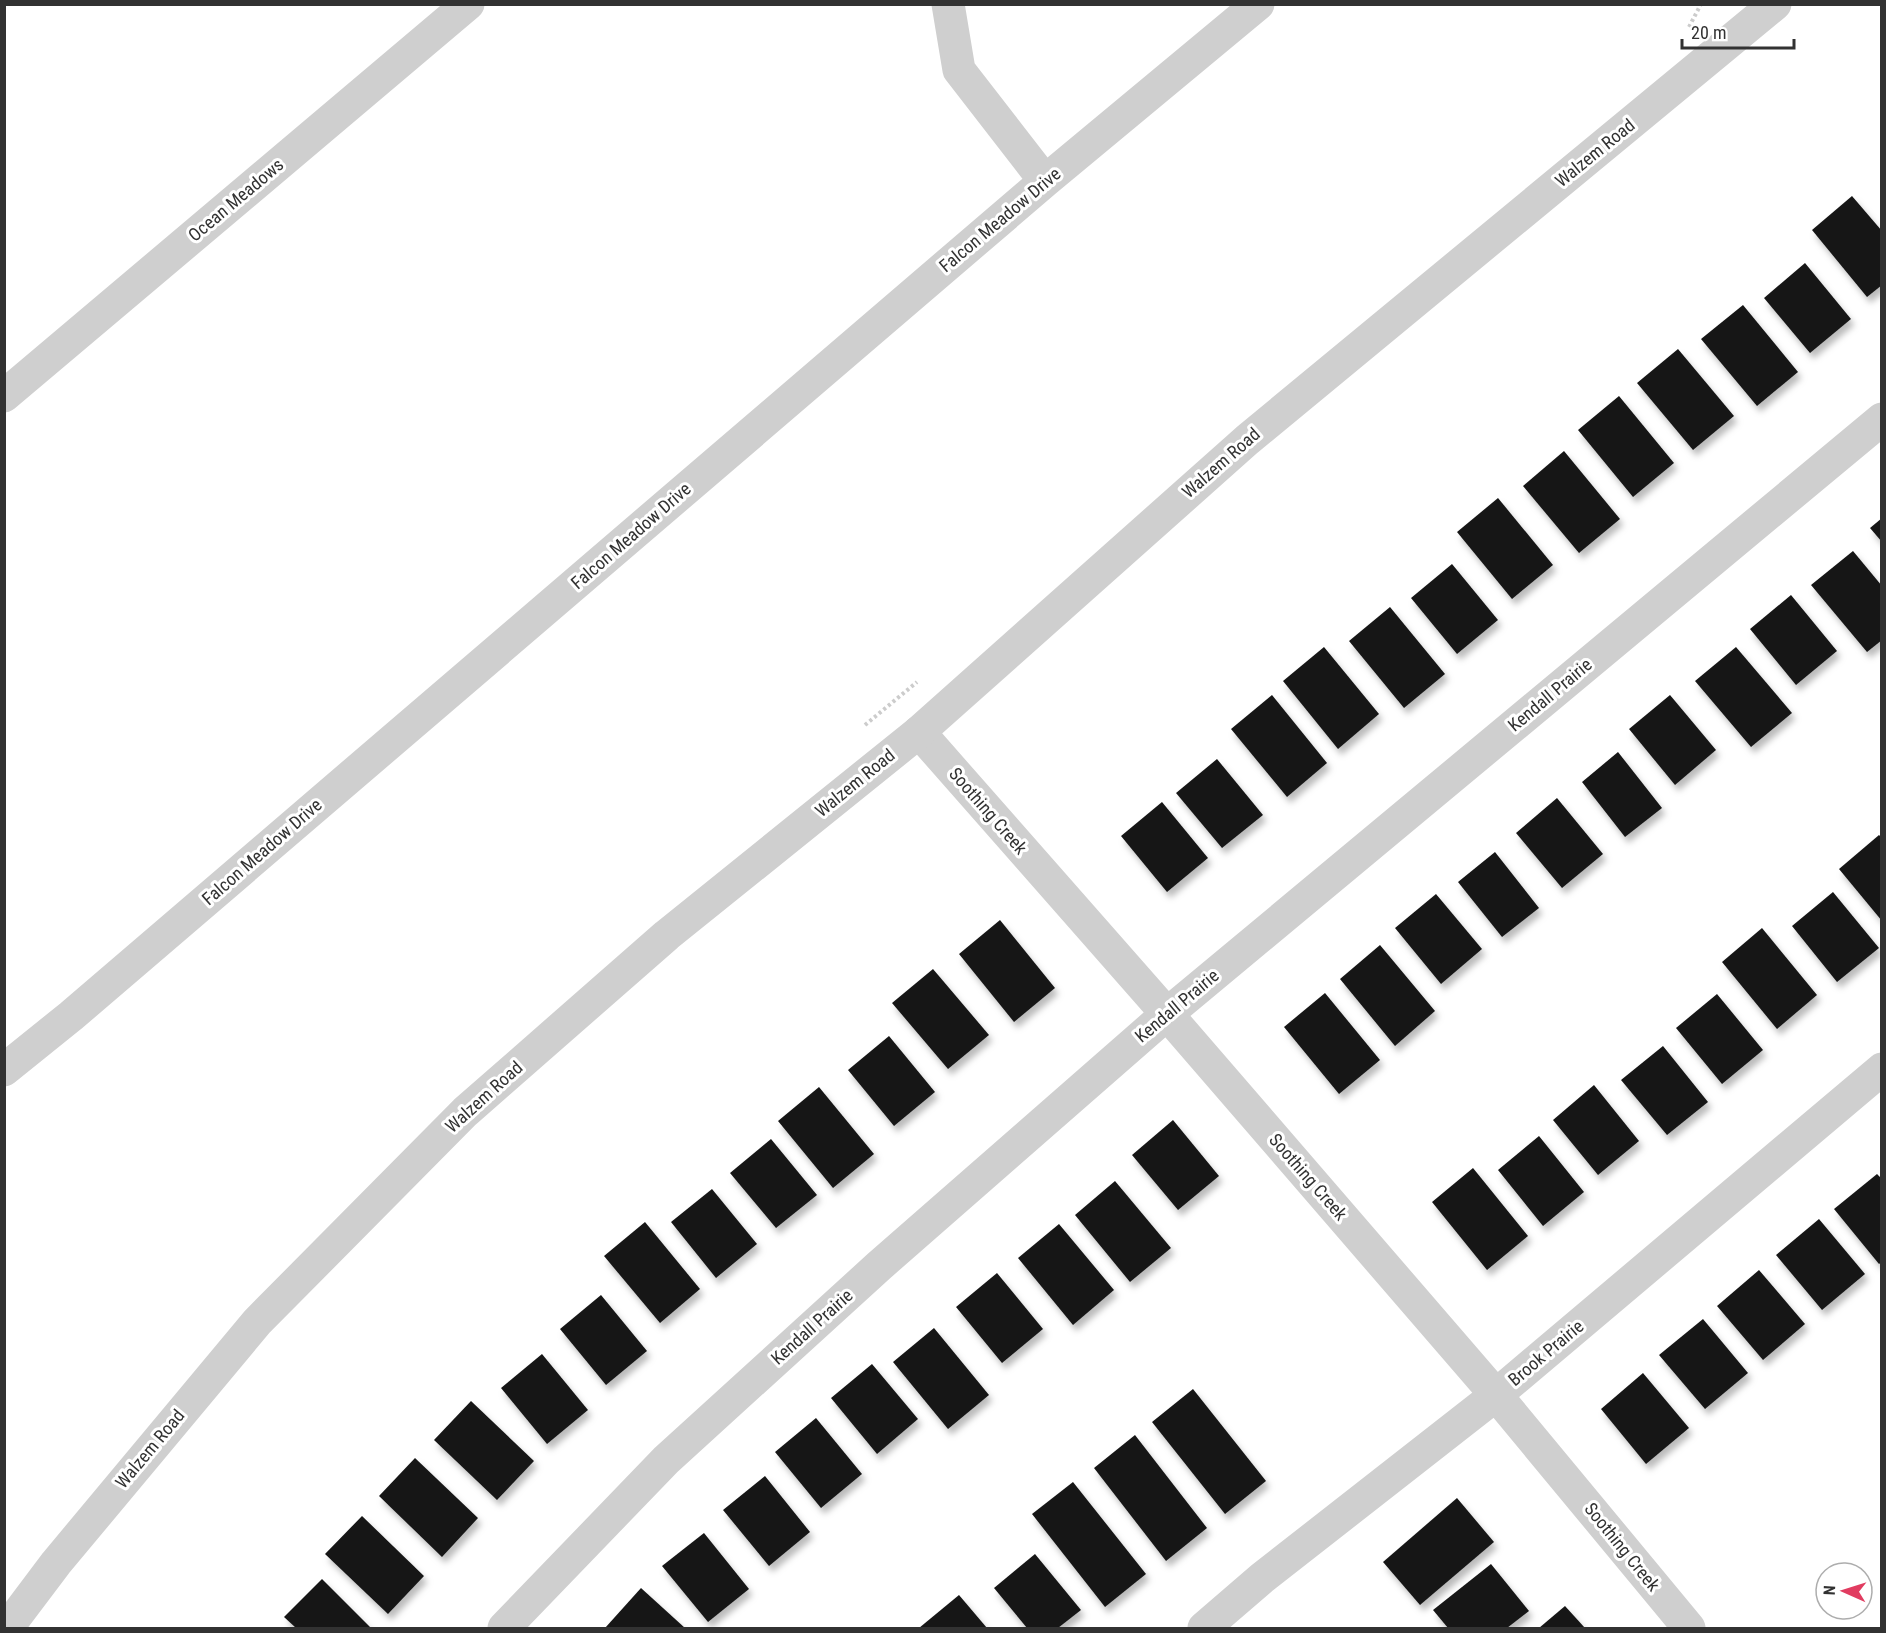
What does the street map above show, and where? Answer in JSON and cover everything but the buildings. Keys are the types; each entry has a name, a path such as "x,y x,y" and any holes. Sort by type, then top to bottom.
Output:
{"street":[{"name":"Ocean Meadows","path":"4,396 468,4"},
{"path":"948,4 959,70 1045,181"},
{"name":"Falcon Meadow Drive","path":"4,1070 71,1016 1045,181 1258,4"},
{"name":"Walzem Road","path":"7,1629 56,1563 257,1322 465,1112 668,935 919,732 1247,440 1772,5"},
{"name":"Kendall Prairie","path":"504,1629 666,1460 879,1266 1167,1014 1881,419"},
{"name":"Soothing Creek","path":"919,732 1167,1014 1496,1395 1689,1629"},
{"name":"Brook Prairie","path":"1204,1629 1262,1578 1496,1395 1881,1070"}]}
